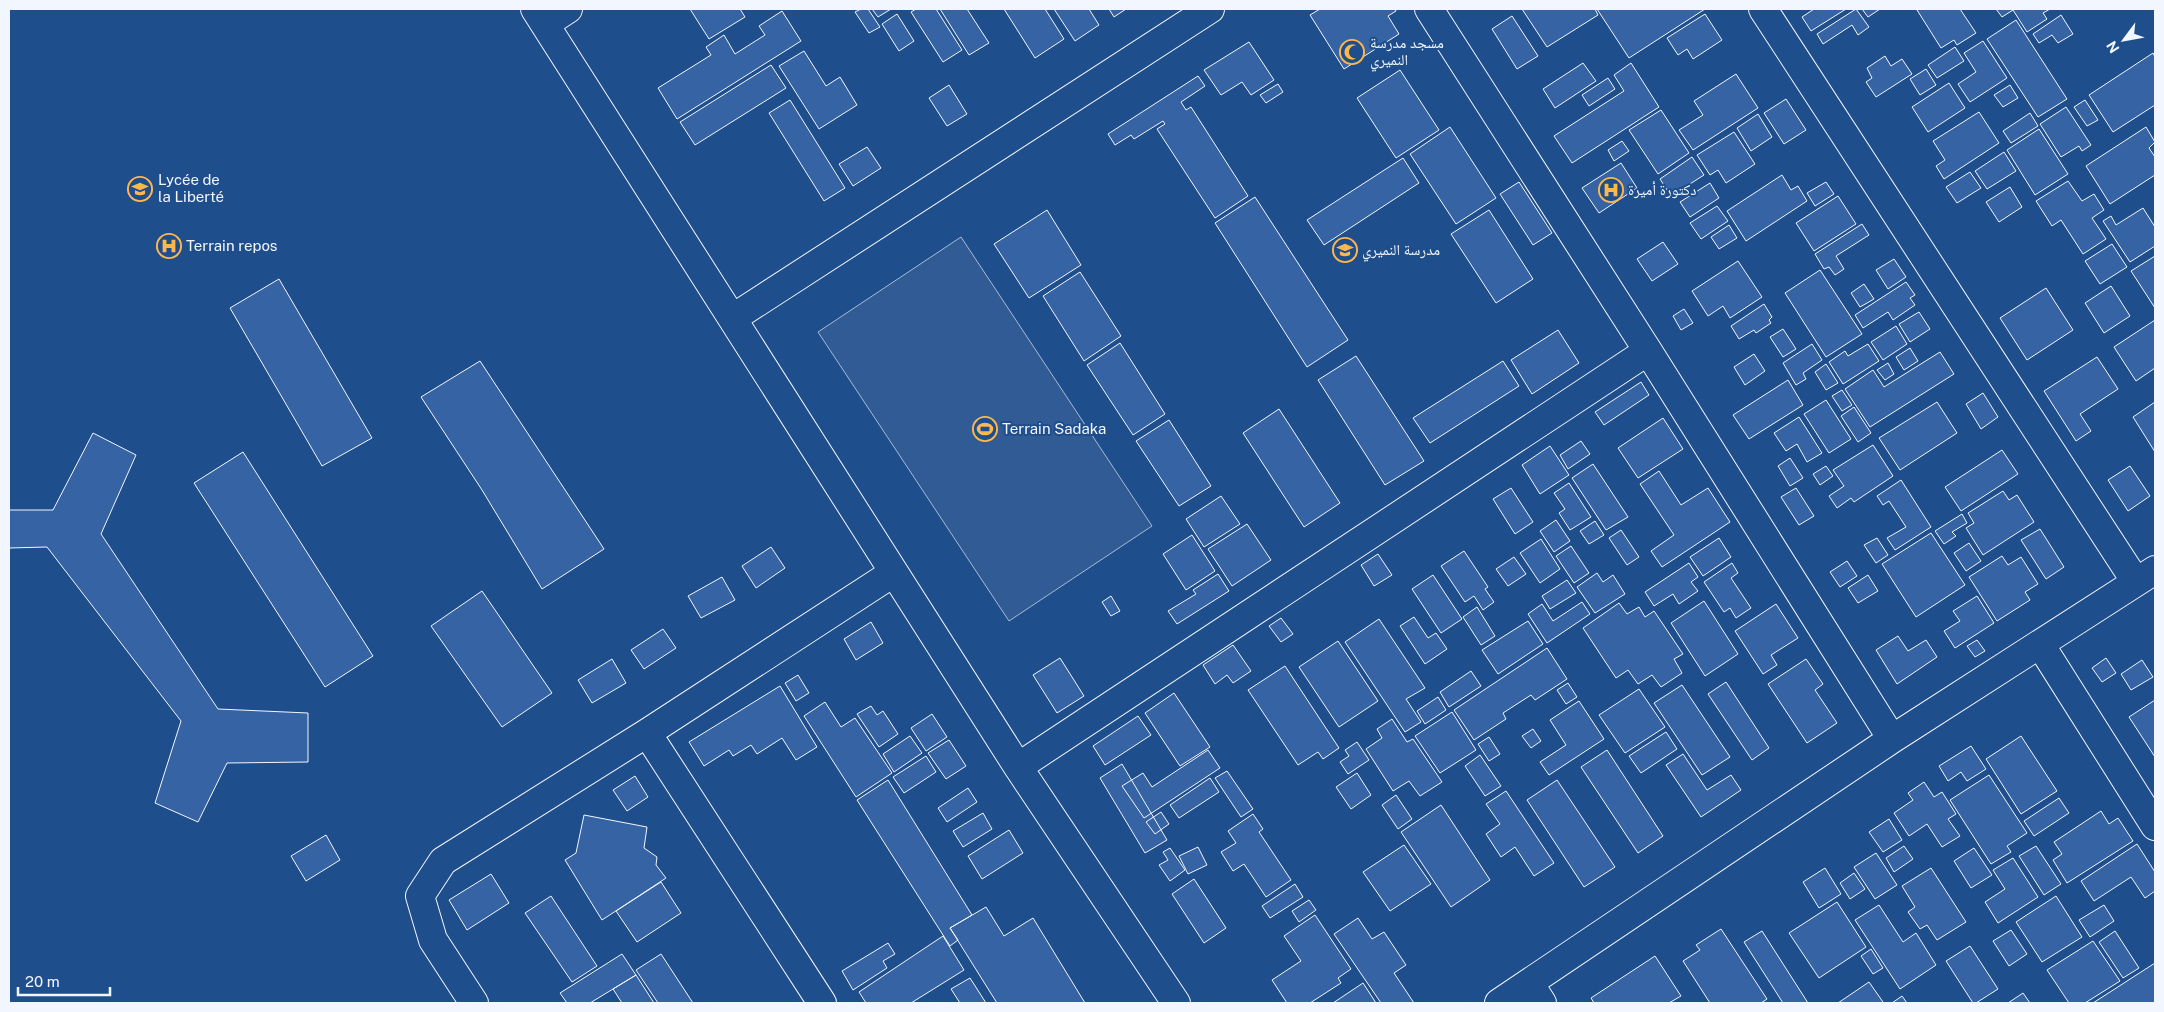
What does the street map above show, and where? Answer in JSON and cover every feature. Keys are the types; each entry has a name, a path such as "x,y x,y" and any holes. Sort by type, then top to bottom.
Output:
{"street":[{"path":"568,9 540,16 1018,767 1176,1003"},
{"path":"733,318 1210,9"},
{"path":"1429,9 1648,351 1892,739"},
{"path":"1500,1003 1535,993 1892,739 2146,576 1763,9"},
{"path":"1018,767 1648,351"},
{"path":"474,1003 433,940 420,896 443,861 647,733 893,573"},
{"path":"2040,644 2155,826"},
{"path":"647,733 822,1003"}],"shaded area":[{"name":"Terrain Sadaka","path":"961,237 1152,526 1009,621 818,332"}],"building":[{"path":"690,9 740,9 745,17 709,39"},
{"path":"861,9 868,9 880,27 869,33 855,12"},
{"path":"872,9 891,9 878,17"},
{"path":"916,9 936,9 962,50 943,62 911,12"},
{"path":"940,9 967,9 989,43 969,55"},
{"path":"1004,9 1045,9 1064,39 1035,58"},
{"path":"1054,9 1089,9 1099,25 1075,41"},
{"path":"1109,9 1126,9 1114,17"},
{"name":"مسجد مدرسة النميري","path":"1320,9 1395,9 1396,11 1388,16 1399,34 1344,69 1310,15"},
{"path":"1522,9 1595,9 1598,15 1547,47"},
{"path":"1597,9 1705,9 1629,58"},
{"path":"1814,9 1846,9 1811,31 1802,17"},
{"path":"1856,9 1869,27 1858,35 1852,25 1823,44 1817,34"},
{"path":"1862,9 1880,9 1868,17"},
{"path":"1960,9 1976,33 1957,45 1954,40 1941,48 1917,10"},
{"path":"1996,9 2050,9 2043,13 2047,19 2027,32 2013,10 2002,17"},
{"path":"782,11 801,41 677,119 658,88 711,55 706,47 724,35 735,54 765,35 759,26"},
{"path":"897,14 914,41 899,51 882,24"},
{"path":"1705,14 1722,40 1693,59 1687,49 1678,55 1667,38"},
{"path":"2061,15 2073,34 2058,43 2052,35 2039,43 2033,34"},
{"path":"1512,16 1538,56 1517,69 1492,29"},
{"path":"2016,20 2067,99 2038,117 1987,39"},
{"path":"1983,41 2007,78 1970,102 1958,84 1976,72 1964,53"},
{"path":"1249,42 1274,80 1251,95 1242,82 1221,95 1204,70"},
{"path":"1955,47 1964,61 1937,78 1928,65"},
{"path":"804,51 826,86 840,77 857,105 819,129 779,66"},
{"path":"2153,53 2155,57 2155,105 2113,132 2089,95"},
{"path":"1885,56 1891,66 1902,59 1912,74 1876,97 1866,82 1872,78 1867,68"},
{"path":"1583,63 1596,81 1555,108 1543,89"},
{"path":"1631,63 1659,107 1572,163 1554,136 1624,91 1614,75"},
{"path":"771,65 786,88 695,145 680,122"},
{"path":"1926,69 1936,85 1920,95 1910,79"},
{"path":"1400,70 1439,130 1396,158 1357,98"},
{"path":"1736,74 1758,108 1693,150 1679,130 1703,115 1694,101"},
{"path":"1198,76 1205,86 1181,102 1186,110 1191,107 1248,196 1215,218 1157,129 1165,124 1163,121 1134,139 1131,135 1115,145 1108,134"},
{"path":"1608,78 1615,89 1589,106 1582,95"},
{"path":"1949,83 1965,108 1928,132 1912,107"},
{"path":"1278,84 1283,92 1266,103 1260,95"},
{"path":"949,85 967,114 947,126 929,98"},
{"path":"2010,85 2018,98 2003,107 1994,95"},
{"path":"1786,99 1806,130 1784,144 1764,113"},
{"path":"790,100 845,188 824,201 769,113"},
{"path":"2085,100 2098,120 2087,126 2074,107"},
{"path":"2066,107 2091,145 2082,151 2079,146 2061,157 2040,124"},
{"path":"1661,110 1689,153 1658,174 1629,130"},
{"path":"1979,112 1999,143 1944,179 1936,166 1945,160 1933,141"},
{"path":"2030,113 2038,126 2011,143 2003,131"},
{"path":"1758,114 1772,137 1751,151 1737,128"},
{"path":"1450,127 1496,198 1456,224 1410,154"},
{"path":"2146,127 2155,142 2149,148 2155,157 2155,175 2110,204 2086,166"},
{"path":"2039,129 2068,174 2035,195 2007,150"},
{"path":"1734,132 1755,164 1726,183 1718,170 1710,175 1697,155"},
{"path":"1622,141 1629,151 1614,161 1608,150"},
{"path":"867,147 881,168 853,186 839,164"},
{"path":"2004,152 2016,171 1987,189 1975,171"},
{"path":"1692,157 1704,175 1671,196 1660,179"},
{"path":"1403,158 1419,183 1324,245 1307,220"},
{"path":"1621,163 1637,188 1599,213 1582,188"},
{"path":"1970,172 1981,188 1957,203 1946,187"},
{"path":"1782,175 1791,190 1798,186 1807,201 1746,241 1727,211"},
{"path":"2068,181 2082,201 2094,194 2104,210 2092,218 2106,239 2083,254 2061,220 2052,226 2036,201"},
{"path":"1519,182 1552,233 1533,245 1500,194"},
{"path":"1826,182 1834,194 1815,206 1807,193"},
{"path":"1710,183 1719,198 1690,217 1680,202"},
{"path":"2010,187 2022,207 1999,222 1986,202"},
{"path":"1838,196 1856,224 1814,251 1796,223"},
{"path":"1255,197 1348,340 1307,367 1215,223"},
{"path":"1717,206 1728,221 1701,239 1690,223"},
{"path":"2143,208 2155,227 2155,246 2130,262 2103,221 2111,216 2116,225"},
{"path":"1047,210 1081,265 1029,298 994,244"},
{"path":"1489,210 1533,279 1496,303 1451,234"},
{"path":"1862,224 1869,235 1836,256 1844,269 1835,275 1829,267 1824,269 1815,254"},
{"path":"1729,225 1737,238 1719,249 1711,237"},
{"path":"1663,242 1678,264 1652,281 1637,259"},
{"path":"2112,244 2127,267 2100,284 2085,261"},
{"path":"2155,256 2155,308 2131,271"},
{"path":"1894,259 1906,277 1888,289 1876,270"},
{"path":"1738,261 1762,297 1730,318 1723,306 1708,316 1692,291"},
{"path":"1820,270 1862,334 1826,357 1785,293"},
{"path":"1080,272 1121,336 1084,361 1043,296"},
{"path":"279,279 372,438 322,466 230,308"},
{"path":"1906,282 1915,295 1910,298 1915,305 1893,320 1888,312 1863,328 1855,315"},
{"path":"1864,284 1874,299 1860,307 1851,293"},
{"path":"2111,286 2130,316 2104,333 2085,303"},
{"path":"2046,288 2073,330 2027,360 2000,318"},
{"path":"1764,304 1772,317 1769,320 1771,323 1756,333 1754,330 1739,339 1731,326"},
{"path":"1684,309 1693,323 1681,330 1673,316"},
{"path":"1919,312 1930,329 1910,342 1899,324"},
{"path":"2155,320 2155,368 2136,381 2114,347"},
{"path":"1896,326 1907,344 1883,360 1871,342"},
{"path":"1783,329 1796,349 1783,357 1770,337"},
{"path":"1558,330 1579,363 1532,394 1511,360"},
{"path":"1120,343 1165,414 1133,435 1087,365"},
{"path":"1812,344 1822,360 1803,373 1806,379 1796,385 1783,363"},
{"path":"1868,344 1879,361 1843,384 1829,362 1845,351 1848,356"},
{"path":"1910,348 1918,361 1904,370 1896,357"},
{"path":"1940,352 1954,374 1870,427 1845,389 1873,370 1884,387"},
{"path":"1754,354 1765,371 1745,385 1734,367"},
{"path":"1356,356 1424,461 1385,485 1318,380"},
{"path":"2097,357 2118,389 2080,414 2091,431 2076,441 2044,391"},
{"path":"480,361 604,549 542,589 482,490 421,397"},
{"path":"1503,361 1519,386 1430,443 1413,418"},
{"path":"1888,363 1894,374 1885,380 1877,370"},
{"path":"1826,364 1838,383 1826,390 1815,372"},
{"path":"1788,380 1803,405 1749,439 1733,415"},
{"path":"1641,382 1649,395 1604,425 1595,412"},
{"path":"1842,390 1852,405 1842,411 1832,396"},
{"path":"1983,393 1998,417 1981,429 1966,404"},
{"path":"1826,400 1851,439 1829,453 1804,414"},
{"path":"1937,402 1957,433 1900,470 1879,438"},
{"path":"2155,402 2155,452 2133,417"},
{"path":"1854,407 1871,433 1858,442 1841,416"},
{"path":"1279,409 1340,503 1304,527 1243,433"},
{"path":"1799,417 1822,453 1807,462 1797,444 1786,451 1774,433"},
{"path":"1663,418 1683,449 1638,478 1618,448"},
{"path":"1169,420 1211,486 1179,506 1136,441"},
{"path":"93,433 136,455 101,534 218,709 308,713 308,762 227,763 198,822 155,803 181,721 47,547 9,548 9,510 53,510"},
{"path":"1581,441 1590,454 1568,469 1560,455"},
{"path":"1873,445 1893,476 1854,502 1851,498 1837,508 1829,496 1844,486 1833,470"},
{"path":"1550,446 1569,475 1540,494 1522,465"},
{"path":"2002,450 2018,474 1961,511 1945,487"},
{"path":"243,452 373,656 325,687 194,483"},
{"path":"1790,458 1803,478 1790,486 1778,466"},
{"path":"1593,464 1628,517 1606,530 1572,478"},
{"path":"1826,466 1833,476 1820,485 1813,474"},
{"path":"2130,466 2150,496 2128,511 2108,480"},
{"path":"1659,471 1681,505 1708,488 1730,522 1662,567 1651,551 1674,535 1640,484"},
{"path":"1901,480 1931,527 1895,550 1887,538 1906,527 1889,501 1883,505 1877,496"},
{"path":"1569,483 1591,517 1570,530 1559,513 1565,509 1554,493"},
{"path":"1511,488 1533,522 1515,534 1493,499"},
{"path":"1796,488 1814,516 1799,525 1781,497"},
{"path":"2003,491 2009,500 2017,495 2034,522 1983,555 1966,528 1974,523 1968,513"},
{"path":"1221,496 1240,524 1204,547 1186,519"},
{"path":"1962,514 1967,523 1952,532 1956,536 1944,544 1935,531"},
{"path":"1556,520 1570,541 1554,552 1540,531"},
{"path":"1595,521 1604,535 1589,544 1580,531"},
{"path":"1247,524 1271,560 1232,586 1208,549"},
{"path":"2040,529 2064,567 2046,579 2021,540"},
{"path":"1621,530 1639,557 1627,565 1609,538"},
{"path":"1931,533 1965,585 1916,617 1882,564"},
{"path":"1192,535 1215,571 1186,590 1163,554"},
{"path":"1719,538 1731,557 1703,576 1690,557"},
{"path":"1877,538 1888,555 1876,563 1864,545"},
{"path":"1541,539 1560,569 1540,583 1520,553"},
{"path":"1969,543 1981,561 1966,571 1954,553"},
{"path":"1571,546 1589,573 1574,583 1556,556"},
{"path":"771,547 785,568 756,588 742,566"},
{"path":"1464,551 1488,587 1485,589 1494,602 1483,610 1474,596 1465,602 1441,566"},
{"path":"1378,554 1392,575 1374,586 1361,565"},
{"path":"2002,556 2008,565 2021,557 2038,584 2025,592 2030,600 1997,621 1969,577"},
{"path":"1514,557 1526,574 1508,586 1496,569"},
{"path":"1847,561 1857,576 1840,587 1830,572"},
{"path":"1689,563 1698,577 1691,582 1698,591 1679,604 1673,594 1654,606 1645,592"},
{"path":"1732,563 1738,573 1731,578 1751,608 1736,618 1730,608 1724,612 1704,582"},
{"path":"1597,573 1603,582 1613,575 1625,594 1595,613 1577,587"},
{"path":"1218,574 1229,591 1177,624 1168,611 1196,594 1193,590"},
{"path":"1433,575 1462,619 1441,633 1412,589"},
{"path":"1868,575 1878,591 1858,603 1848,588"},
{"path":"722,577 735,600 701,618 688,596"},
{"path":"1567,580 1576,593 1550,609 1542,596"},
{"path":"482,591 552,693 502,727 431,626"},
{"path":"1111,596 1120,611 1111,616 1102,602"},
{"path":"1977,596 1994,623 1955,648 1944,631 1960,621 1953,611"},
{"path":"1704,601 1738,654 1705,676 1671,623"},
{"path":"1582,602 1590,614 1547,643 1528,614 1542,604 1553,621"},
{"path":"1619,603 1627,614 1639,607 1645,617 1654,611 1683,654 1674,659 1682,673 1661,687 1652,675 1638,684 1628,670 1616,678 1583,628"},
{"path":"1776,604 1798,638 1771,655 1777,665 1763,674 1735,631"},
{"path":"1477,607 1495,636 1481,645 1463,617"},
{"path":"1414,617 1428,638 1436,633 1447,649 1425,664 1400,626"},
{"path":"1281,618 1293,634 1281,642 1269,626"},
{"path":"1379,619 1425,688 1406,699 1421,722 1405,732 1345,642"},
{"path":"1528,621 1543,644 1498,674 1482,650"},
{"path":"871,622 883,643 856,660 844,639"},
{"path":"663,629 676,648 644,669 631,650"},
{"path":"1898,636 1908,651 1926,640 1937,657 1897,684 1876,650"},
{"path":"1977,640 1985,651 1975,657 1967,646"},
{"path":"1338,641 1378,701 1339,727 1299,667"},
{"path":"1233,645 1251,671 1233,683 1227,675 1215,684 1203,665"},
{"path":"1547,648 1567,679 1535,700 1531,695 1503,713 1506,719 1474,740 1454,710"},
{"path":"1060,658 1084,696 1057,713 1033,675"},
{"path":"2106,658 2116,673 2102,682 2092,668"},
{"path":"612,659 626,683 592,703 578,680"},
{"path":"1806,659 1823,684 1815,690 1837,723 1807,743 1768,684"},
{"path":"2142,660 2153,677 2131,690 2121,674"},
{"path":"1285,666 1339,748 1323,759 1318,752 1298,765 1248,690"},
{"path":"1471,671 1481,686 1449,707 1440,692"},
{"path":"798,675 809,693 796,701 785,683"},
{"path":"1726,682 1769,748 1752,760 1708,694"},
{"path":"1568,683 1577,697 1566,704 1557,690"},
{"path":"1682,685 1730,757 1702,775 1654,703"},
{"path":"780,686 817,747 796,760 782,738 757,754 751,745 733,756 729,750 704,766 689,742"},
{"path":"1639,689 1665,727 1625,753 1599,715"},
{"path":"1174,693 1210,747 1180,766 1145,713"},
{"path":"1438,697 1446,710 1425,724 1417,711"},
{"path":"2155,700 2155,757 2129,717"},
{"path":"1579,701 1604,739 1549,775 1540,762 1566,745 1550,720"},
{"path":"825,702 841,727 855,718 892,773 856,797 804,716"},
{"path":"871,706 877,715 883,711 898,734 879,747 857,714"},
{"path":"1452,712 1476,750 1440,773 1415,736"},
{"path":"932,714 947,737 926,751 911,728"},
{"path":"1138,716 1151,735 1105,765 1093,746"},
{"path":"1392,719 1407,742 1413,739 1442,782 1420,796 1409,781 1393,791 1366,749 1382,738 1377,729"},
{"path":"1533,729 1541,741 1531,748 1522,736"},
{"path":"1666,732 1677,749 1641,773 1629,756"},
{"path":"910,736 922,753 894,772 883,754"},
{"path":"2021,736 2057,791 2021,814 1986,759"},
{"path":"1489,737 1500,754 1489,761 1478,744"},
{"path":"949,740 966,766 946,779 928,753"},
{"path":"1357,742 1369,760 1348,774 1340,762 1349,756 1345,750"},
{"path":"1971,746 1986,769 1967,781 1961,772 1948,781 1939,766"},
{"path":"1208,750 1220,768 1144,818 1122,786 1143,773 1152,787"},
{"path":"1607,750 1663,836 1638,853 1581,767"},
{"path":"1683,754 1707,790 1731,775 1741,790 1701,817 1666,765"},
{"path":"1480,755 1501,786 1485,796 1465,766"},
{"path":"926,756 936,772 904,793 893,777"},
{"path":"1122,764 1167,840 1145,853 1100,778"},
{"path":"1227,771 1253,809 1241,817 1215,778"},
{"path":"1357,773 1371,795 1351,809 1336,787"},
{"path":"1989,775 2027,833 2007,846 2011,852 1991,864 1950,800"},
{"path":"635,776 648,797 627,811 613,790"},
{"path":"1210,778 1219,792 1179,818 1170,805"},
{"path":"888,780 972,915 950,928 958,940 950,946 857,800"},
{"path":"1557,780 1615,867 1584,887 1527,800"},
{"path":"1924,782 1934,797 1942,792 1956,814 1948,819 1960,836 1942,847 1927,824 1909,836 1894,813 1913,800 1908,793"},
{"path":"968,788 977,802 947,822 938,808"},
{"path":"1506,791 1554,863 1534,876 1515,847 1501,857 1486,834 1500,824 1486,804"},
{"path":"1396,795 1412,819 1398,829 1382,805"},
{"path":"2059,798 2069,813 2034,836 2024,821"},
{"path":"1441,805 1490,880 1451,907 1401,832"},
{"path":"2101,811 2109,824 2118,818 2133,841 2067,883 2053,860 2062,854 2054,842"},
{"path":"1161,812 1169,824 1155,834 1146,822"},
{"path":"983,813 992,829 963,847 953,831"},
{"path":"1253,814 1263,829 1259,832 1291,880 1266,897 1244,864 1233,871 1221,852 1236,843 1228,831"},
{"path":"584,815 647,827 644,848 657,857 656,865 666,878 602,920 565,860 576,853"},
{"path":"1889,819 1902,840 1883,852 1869,832"},
{"path":"1009,830 1023,853 982,879 968,856"},
{"path":"326,835 340,860 306,881 291,856"},
{"path":"2137,844 2155,872 2155,891 2145,898 2131,877 2094,901 2081,881"},
{"path":"1404,845 1431,884 1390,911 1363,872"},
{"path":"1904,846 1913,859 1894,872 1886,858"},
{"path":"2036,846 2061,884 2044,895 2019,856"},
{"path":"1198,847 1207,865 1188,874 1179,856"},
{"path":"1170,848 1185,870 1170,881 1159,865 1168,860 1163,852"},
{"path":"1974,848 1992,875 1971,888 1954,861"},
{"path":"1876,853 1897,885 1875,899 1854,867"},
{"path":"2013,858 2038,897 1998,923 1985,902 2005,889 1993,870"},
{"path":"1825,868 1841,894 1819,908 1803,882"},
{"path":"1931,868 1966,922 1937,940 1927,925 1920,929 1908,912 1915,907 1902,886"},
{"path":"1854,873 1865,889 1850,899 1840,883"},
{"path":"491,874 509,903 467,930 449,900"},
{"path":"1194,879 1226,928 1204,943 1172,894"},
{"path":"661,882 681,913 637,942 616,911"},
{"path":"1295,884 1303,897 1270,918 1262,906"},
{"path":"551,896 597,966 572,982 525,913"},
{"path":"2056,896 2082,937 2042,962 2016,922"},
{"path":"1309,900 1316,910 1299,922 1292,911"},
{"path":"1837,902 1866,947 1819,978 1789,933"},
{"path":"1879,905 1903,942 1916,933 1936,965 1900,989 1855,920"},
{"path":"2104,905 2114,921 2090,937 2079,920"},
{"path":"986,907 1004,936 1033,918 1085,1003 997,1003 950,928"},
{"path":"1315,915 1351,969 1338,978 1341,983 1310,1003 1287,1003 1272,980 1301,961 1284,936"},
{"path":"1358,918 1372,939 1384,932 1406,965 1394,973 1414,1003 1381,1003 1334,934"},
{"path":"1721,929 1767,999 1761,1003 1710,1003 1683,961 1700,950 1696,945"},
{"path":"2011,930 2027,954 2009,966 1993,941"},
{"path":"1762,931 1808,1003 1783,1003 1744,942"},
{"path":"2115,931 2139,968 2123,978 2099,942"},
{"path":"943,936 964,970 911,1003 866,1003 859,992"},
{"path":"2093,941 2120,981 2085,1003 2069,1003 2047,970"},
{"path":"888,943 895,954 883,961 887,968 853,990 842,971"},
{"path":"1970,946 1998,989 1976,1003 1973,1003 1946,961"},
{"path":"1871,949 1883,968 1873,974 1861,956"},
{"path":"622,954 636,975 590,1003 567,1003 560,993"},
{"path":"661,954 693,1003 658,1003 636,970"},
{"path":"1655,956 1681,996 1669,1003 1594,1003 1591,998"},
{"path":"2155,963 2155,1003 2093,1003"},
{"path":"636,975 654,1003 622,1003 613,989"},
{"path":"970,978 986,1003 960,1003 951,989"},
{"path":"1869,982 1883,1002 1838,1003"},
{"path":"1363,983 1376,1003 1333,1003"},
{"path":"2023,993 2030,1003 2008,1003"},
{"path":"1902,996 1907,1003 1892,1003"}],"place":[{"name":"مسجد مدرسة النميري","path":"1352,52"},
{"name":"Lycée de la Liberté","path":"140,189"},
{"name":"دكتورة أميرة","path":"1611,190"},
{"name":"Terrain repos","path":"169,246"},
{"name":"مدرسة النميري","path":"1345,250"},
{"name":"Terrain Sadaka","path":"985,429"}]}
